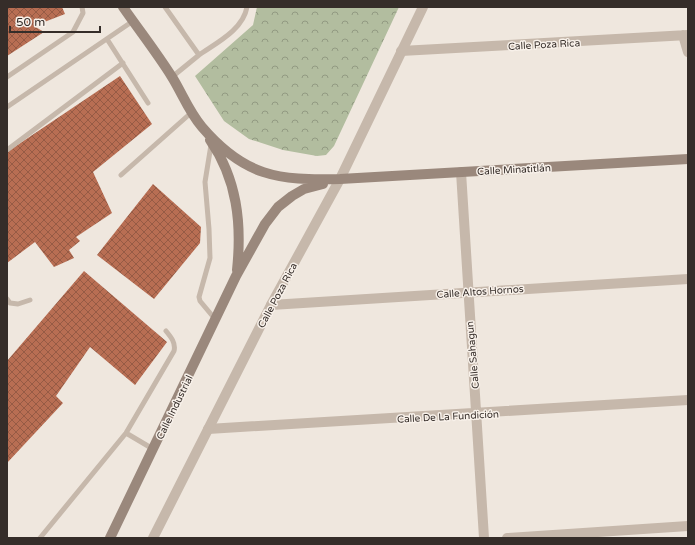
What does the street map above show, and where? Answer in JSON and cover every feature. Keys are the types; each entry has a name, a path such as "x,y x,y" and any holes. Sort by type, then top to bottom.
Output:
{"main road":[{"path":"123,7 172,77 192,112 212,142 225,167 234,190 237,208 240,240 236,276"},
{"path":"201,126 231,156 256,170 275,177 304,181 340,179"},
{"name":"Calle Minatitlán","path":"340,179 688,159"},
{"path":"236,276 265,224 278,207 304,189 340,179"},
{"name":"Calle Industrial","path":"110,538 236,276"}],"street":[{"name":"Calle Poza Rica","path":"153,538 271,305 340,179 422,7"},
{"name":"Calle Poza Rica","path":"401,51 685,35"},
{"path":"685,35 688,52"},
{"name":"Calle Sahagun","path":"461,172 467,292 477,414 484,538"},
{"name":"Calle Altos Hornos","path":"271,305 688,279"},
{"name":"Calle De La Fundición","path":"208,430 688,400"},
{"path":"507,538 688,526"}],"lane":[{"path":"7,77 73,32 82,13 82,7"},
{"path":"165,7 199,55"},
{"path":"172,77 237,27 242,20 247,7"},
{"path":"7,107 133,21"},
{"path":"107,39 148,103"},
{"path":"7,150 123,63"},
{"path":"122,175 192,112"},
{"path":"212,142 204,182 209,229 210,258 199,297 200,301 216,319"},
{"path":"7,299 10,303 18,304 30,300"},
{"path":"40,538 126,433 174,351 175,346 166,331"},
{"path":"126,433 154,449"}],"green space":[{"path":"257,7 399,7 334,146 326,155 317,156 283,150 249,139 224,121 195,76 253,25"}],"building":[{"path":"7,7 62,7 65,14 34,26 44,32 7,56"},
{"path":"120,76 152,124 93,172 112,213 76,237 80,241 69,250 74,258 54,267 35,242 7,263 7,152"},
{"path":"153,184 201,227 200,243 154,299 97,255"},
{"path":"84,271 167,342 135,385 90,347 56,396 63,403 7,463 7,361"}]}
